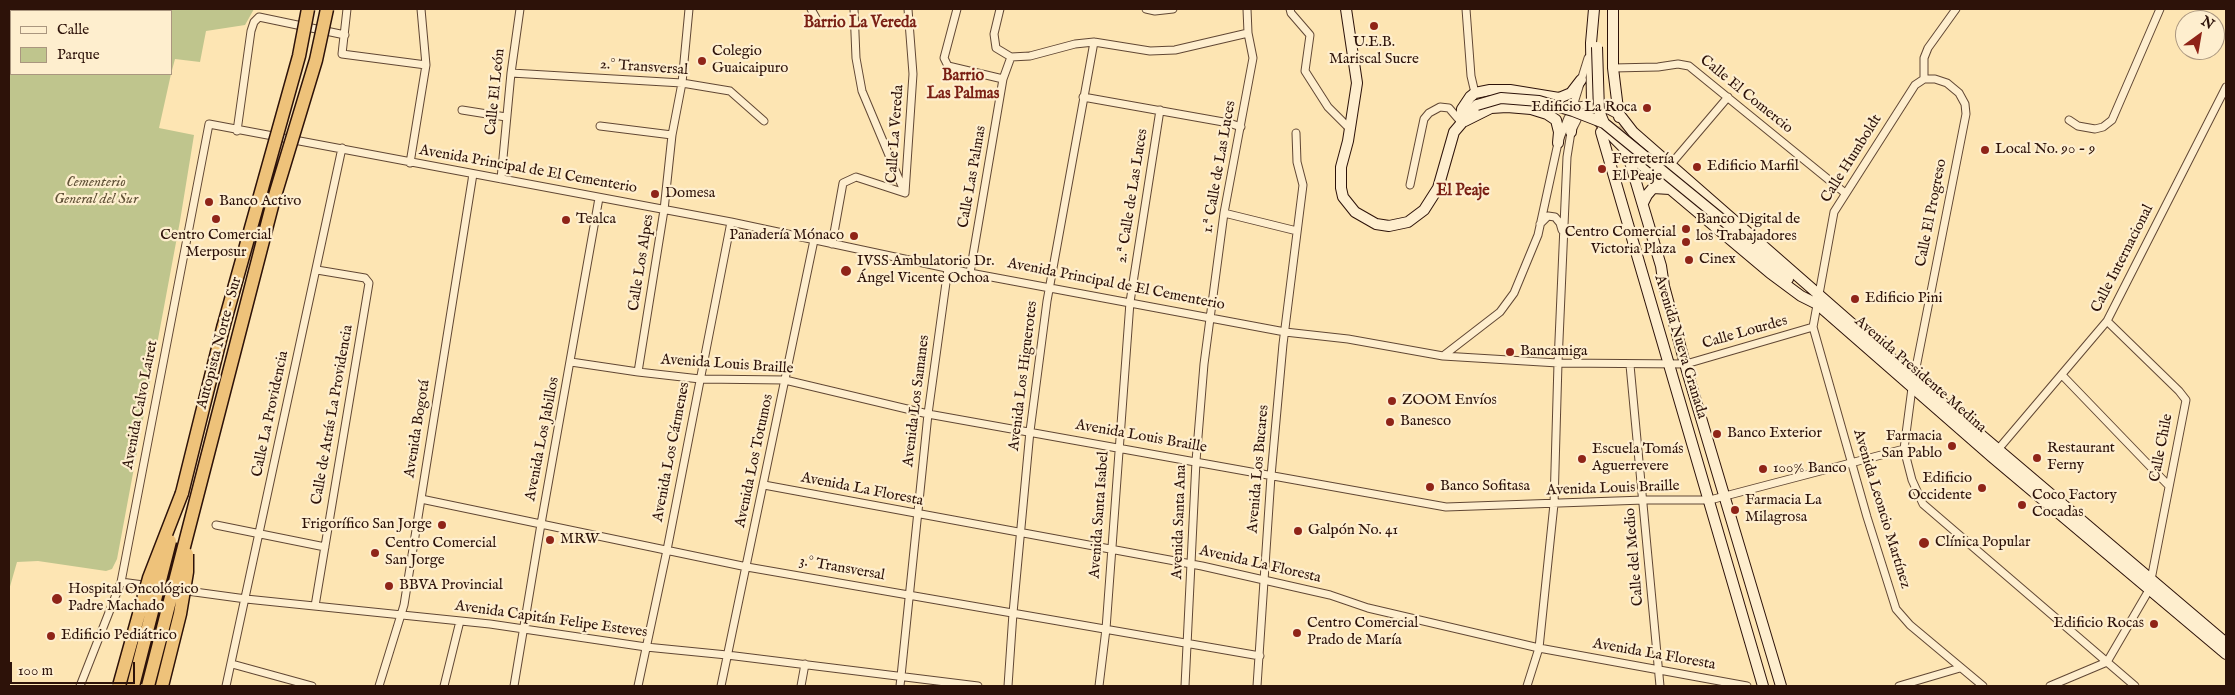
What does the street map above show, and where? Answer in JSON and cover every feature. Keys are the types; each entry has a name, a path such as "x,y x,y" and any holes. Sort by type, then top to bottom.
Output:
{"highway":[{"name":"Autopista Norte - Sur","path":"133,686 223,328 299,56 308,9"},
{"name":"Autopista Norte - Sur","path":"148,686 273,202 316,60 327,9"},
{"path":"119,686 150,578 182,493"},
{"path":"162,686 180,614 187,572 188,534"}],"street":[{"path":"347,9 342,54 426,65"},
{"path":"410,163 426,65 421,9"},
{"name":"Calle El León","path":"501,179 506,117 520,9"},
{"name":"Calle Los Alpes","path":"638,372 664,210 672,135 682,84 689,9"},
{"path":"811,9 816,18"},
{"path":"854,9 856,58 862,91 905,193"},
{"name":"Calle La Vereda","path":"832,244 843,183 856,177 905,193 913,74 908,9"},
{"path":"957,9 944,58 948,66 1003,79"},
{"path":"1000,9 994,34 996,48 1011,57 1030,56 1075,44 1094,42 1150,51 1175,50 1248,33"},
{"path":"1146,9 1162,11 1174,9"},
{"name":"1.ª Calle de Las Luces","path":"1210,330 1224,213 1253,58 1246,9"},
{"path":"1290,9 1291,13 1310,35 1305,70 1328,107 1350,129"},
{"path":"1346,9 1357,83 1350,129 1341,168 1341,188 1343,197 1349,206 1364,218 1376,224 1390,226 1408,222 1415,218 1432,200 1445,170 1451,139 1461,122 1477,104 1501,98 1539,101 1573,111 1600,124 1731,227 1817,299"},
{"path":"1466,9 1471,76 1476,93"},
{"path":"1596,9 1592,104 1600,124"},
{"path":"1613,9 1613,68 1620,126"},
{"path":"1924,79 1924,58 1928,48 1956,9"},
{"path":"2069,120 2078,126 2095,129 2102,127 2112,120 2160,9"},
{"path":"237,131 251,31 254,22 259,17 345,35"},
{"path":"1594,45 1600,49 1605,49 1614,41"},
{"name":"Avenida Los Higuerotes","path":"1008,686 1030,431 1049,287 1094,42"},
{"path":"1574,103 1594,45"},
{"path":"1594,45 1600,124"},
{"name":"Calle Las Palmas","path":"970,273 1003,79 1011,57"},
{"name":"Calle El Comercio","path":"1613,68 1678,64 1688,66 1845,193"},
{"name":"2.° Transversal","path":"511,73 682,84 730,91 764,121"},
{"name":"Calle Humboldt","path":"1817,299 1834,212 1915,85 1924,79"},
{"name":"Calle El Progreso","path":"1904,449 1913,383 1966,114 1962,98 1947,83 1936,79 1924,79"},
{"path":"1461,122 1462,109 1470,97 1476,93 1490,90 1510,90 1556,98 1568,95 1581,80"},
{"name":"Calle Internacional","path":"1992,457 2107,321 2226,87"},
{"path":"1083,97 1229,122 1241,127"},
{"path":"1671,164 1728,97"},
{"path":"1558,143 1579,106 1592,104 1604,106 1619,114"},
{"path":"1410,185 1424,119 1429,112 1440,107 1449,108 1461,122"},
{"path":"1443,356 1466,336 1485,325 1505,306 1514,293 1538,235 1560,132 1556,120 1547,114 1531,109 1490,108 1461,122"},
{"path":"462,110 506,117"},
{"name":"2.ª Calle de Las Luces","path":"1129,315 1160,110"},
{"name":"Avenida Presidente Medina","path":"1619,114 1633,132 1671,164 1817,299 1913,383 1999,449 2226,654"},
{"path":"1526,686 1539,648 1554,504 1567,157 1572,116"},
{"name":"Avenida Principal de El Cementerio","path":"209,124 237,131 342,148 410,163 731,222 970,273 1285,332 1348,339 1443,356"},
{"name":"Avenida Calvo Lairet","path":"80,686 121,582 209,124"},
{"name":"Avenida Presidente Medina","path":"1600,124 1626,150 1770,273 1801,296 1817,299 1850,322 1992,457 2150,585 2226,643"},
{"name":"Avenida Nueva Granada","path":"1600,124 1668,364 1710,500 1763,686"},
{"path":"600,126 672,135"},
{"name":"Avenida Los Bucares","path":"1258,686 1271,476 1296,231 1303,185 1297,162 1296,133"},
{"name":"Avenida Nueva Granada","path":"1623,138 1662,266 1664,286 1686,364 1781,686"},
{"name":"Calle La Providencia","path":"226,686 342,148"},
{"name":"Avenida Bogotá","path":"379,686 404,605 473,174"},
{"path":"1643,203 1647,194 1654,188 1663,187 1673,190"},
{"name":"Avenida Los Jabillos","path":"514,686 599,198"},
{"path":"1224,213 1296,231"},
{"path":"1539,226 1548,216 1555,217 1560,222 1564,236"},
{"name":"Avenida Los Cármenes","path":"638,686 667,550 731,222"},
{"name":"Avenida Los Totumos","path":"721,686 814,240"},
{"name":"Avenida Los Samanes","path":"900,686 911,595 928,414 948,268"},
{"name":"Calle de Atrás La Providencia","path":"315,606 369,283 365,278 317,270"},
{"name":"Avenida Leoncio Martínez","path":"1817,299 1813,328 1853,462 1867,517 1896,609 1910,625 1983,686"},
{"name":"Avenida Santa Isabel","path":"1099,686 1106,629 1129,315"},
{"name":"Calle Chile","path":"2107,321 2186,400 2150,585 2107,662"},
{"name":"Calle Lourdes","path":"1668,364 1686,364 1813,328"},
{"name":"Avenida Santa Ana","path":"1185,686 1196,461 1201,393 1210,330"},
{"path":"1443,356 1558,363 1668,364"},
{"name":"Avenida Louis Braille","path":"571,362 700,379 785,380 928,414 1446,507 1644,500 1710,500 1725,497"},
{"name":"Calle del Medio","path":"1630,365 1660,686"},
{"path":"2062,375 2169,486"},
{"path":"1725,497 1904,449 1912,480 1923,504 2135,686"},
{"name":"Avenida La Floresta","path":"764,485 1021,534 1111,548 1192,564 1330,595 1368,608 1539,648 1747,686"},
{"name":"3.° Transversal","path":"421,499 747,567 1260,656"},
{"path":"216,525 325,547"},
{"name":"Avenida Capitán Felipe Esteves","path":"121,582 246,599 490,624 646,647 805,664 902,678 978,686"},
{"path":"444,686 460,621"},
{"path":"2050,686 2107,662"},
{"path":"232,664 312,686"},
{"path":"801,686 805,664"},
{"path":"1899,686 1960,668"}],"green space":[{"name":"Cementerio General del Sur","path":"9,9 254,9 245,25 206,31 200,62 175,59 172,70 172,10 10,10 10,75 171,75 159,128 194,135 180,221 117,559 112,569 106,571 38,561 17,562 9,590"}],"tunnel":[{"path":"1620,126 1623,138"}],"place":[{"name":"U.E.B. Mariscal Sucre","path":"1374,26"},
{"name":"Colegio Guaicaipuro","path":"702,61"},
{"name":"Edificio La Roca","path":"1647,108"},
{"name":"Local No. 90 - 9","path":"1985,150"},
{"name":"Edificio Marfil","path":"1697,167"},
{"name":"Ferretería El Peaje","path":"1602,169"},
{"name":"Domesa","path":"655,194"},
{"name":"Banco Activo","path":"209,202"},
{"name":"Centro Comercial Merposur","path":"216,219"},
{"name":"Tealca","path":"566,220"},
{"name":"Banco Digital de los Trabajadores","path":"1686,229"},
{"name":"Panadería Mónaco","path":"854,236"},
{"name":"Centro Comercial Victoria Plaza","path":"1686,242"},
{"name":"Cinex","path":"1689,260"},
{"name":"IVSS Ambulatorio Dr. Ángel Vicente Ochoa","path":"846,271"},
{"name":"Edificio Pini","path":"1855,299"},
{"name":"Bancamiga","path":"1510,352"},
{"name":"ZOOM Envíos","path":"1392,401"},
{"name":"Banesco","path":"1390,422"},
{"name":"Banco Exterior","path":"1717,434"},
{"name":"Farmacia San Pablo","path":"1952,446"},
{"name":"Restaurant Ferny","path":"2037,458"},
{"name":"Escuela Tomás Aguerrevere","path":"1582,459"},
{"name":"100% Banco","path":"1763,469"},
{"name":"Banco Sofitasa","path":"1430,487"},
{"name":"Edificio Occidente","path":"1982,488"},
{"name":"Coco Factory Cocadas","path":"2022,505"},
{"name":"Farmacia La Milagrosa","path":"1735,510"},
{"name":"Frigorífico San Jorge","path":"442,525"},
{"name":"Galpón No. 41","path":"1298,531"},
{"name":"MRW","path":"550,540"},
{"name":"Clínica Popular","path":"1924,543"},
{"name":"Centro Comercial San Jorge","path":"375,553"},
{"name":"BBVA Provincial","path":"389,586"},
{"name":"Hospital Oncológico Padre Machado","path":"57,599"},
{"name":"Edificio Rocas","path":"2154,624"},
{"name":"Centro Comercial Prado de María","path":"1297,633"},
{"name":"Edificio Pediátrico","path":"51,636"}],"district":[{"name":"Barrio La Vereda","path":"860,24"},
{"name":"Barrio Las Palmas","path":"963,86"},
{"name":"El Peaje","path":"1463,192"}]}
